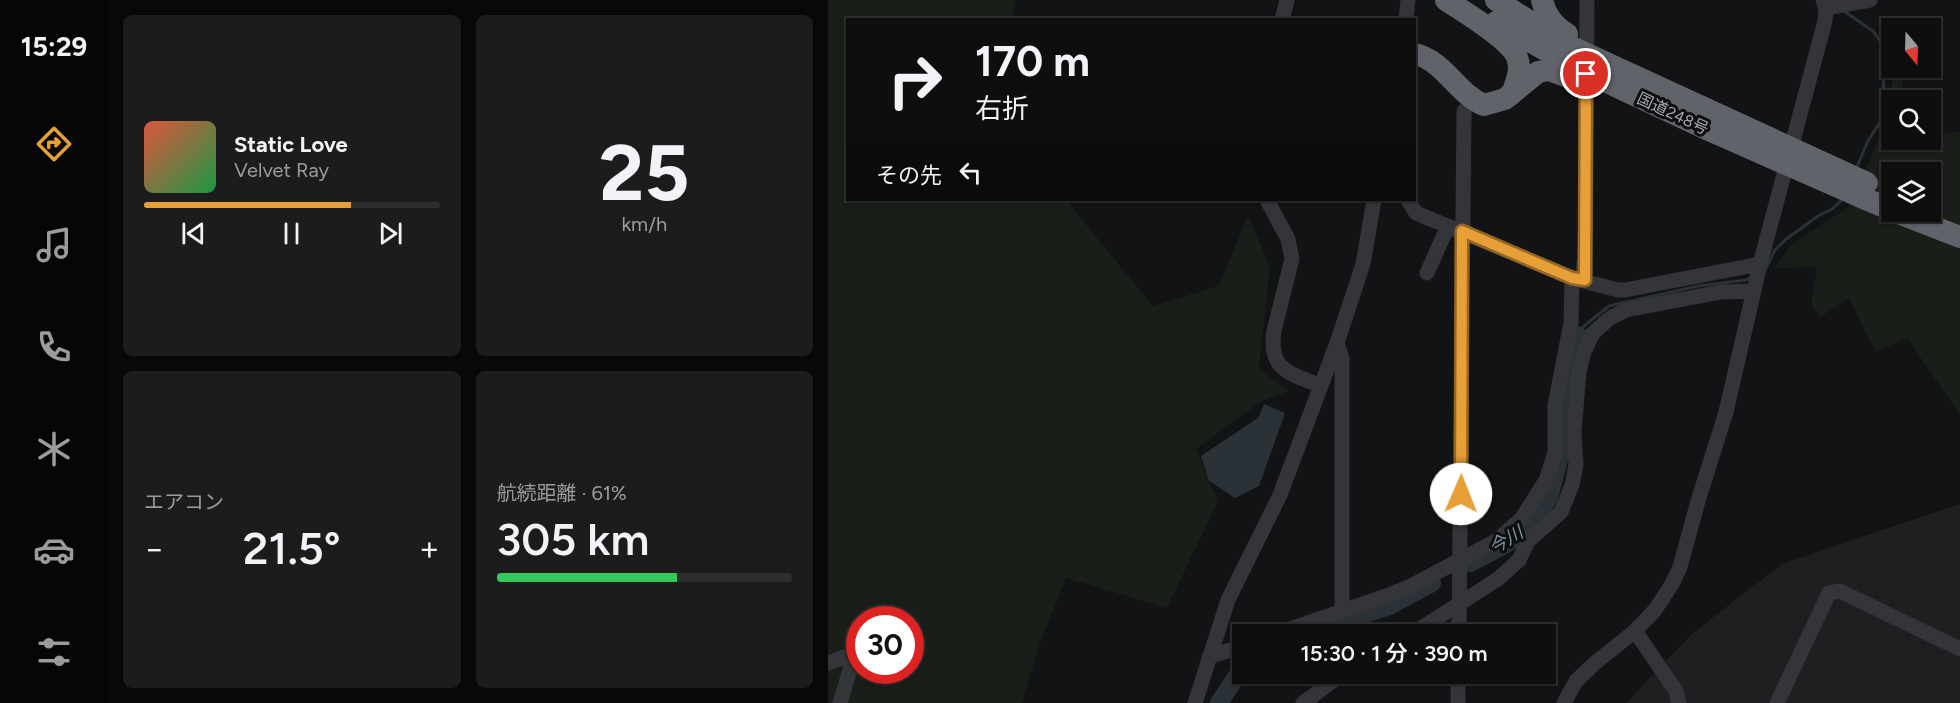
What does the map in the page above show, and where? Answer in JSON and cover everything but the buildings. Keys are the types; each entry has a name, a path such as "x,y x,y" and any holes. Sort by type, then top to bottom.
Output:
{"highway":[{"path":"1446,0 1499,36 1517,56 1519,69 1512,94"},
{"name":"国道248号","path":"1464,0 1504,28 1577,59 1602,62 1864,190 1881,202"},
{"name":"国道248号","path":"1496,0 1560,41 1577,59 1635,106 1864,190 1881,192"},
{"path":"1416,54 1425,56 1475,101 1484,105 1496,103 1512,94 1538,72 1577,59 1550,20 1542,0"},
{"path":"1941,217 1960,225"},
{"path":"1922,222 1960,237"}],"street":[{"path":"1282,18 1287,0"},
{"path":"1406,18 1408,0"},
{"path":"1564,703 1576,681 1635,631 1655,610 1680,567 1726,412 1754,286 1825,21 1833,5 1870,0"},
{"path":"1305,624 1411,586 1496,541 1522,518 1546,480 1555,453 1555,405 1579,279 1585,1"},
{"path":"1459,624 1455,228 1464,111"},
{"path":"1268,201 1288,239 1292,260 1274,331 1273,356 1285,371 1322,386"},
{"path":"1195,703 1228,600 1280,495 1322,386 1363,264 1374,201"},
{"path":"1409,201 1416,213 1579,279 1625,290 1760,264"},
{"path":"1427,273 1455,228"},
{"path":"1427,624 1498,579 1520,560 1528,541 1561,512 1572,485 1576,465 1574,432 1579,372 1584,352 1593,333 1610,318 1626,310 1754,286"},
{"path":"1337,343 1342,359 1342,612"},
{"path":"1777,703 1829,593 1840,591 1960,649"},
{"path":"1635,631 1676,691 1679,703"},
{"path":"1209,657 1232,649"},
{"path":"828,663 855,653 840,703"},
{"path":"1303,703 1329,684"},
{"path":"1458,684 1458,703"}],"shaded area":[{"path":"828,0 1016,0 1012,18 846,18 846,201 1067,201 1153,306 1219,286 1248,215 1270,267 1259,369 1289,391 1260,402 1196,449 1218,501 1167,608 1066,578 1040,643 1022,703 828,703"},
{"path":"1892,78 1903,78 1902,90 1891,90"},
{"path":"1960,132 1960,415 1907,338 1875,352 1849,298 1820,317 1811,304 1817,267 1775,268 1791,245 1850,206 1881,133 1881,150 1941,150 1941,133"},
{"path":"1264,404 1285,413 1259,486 1235,498 1209,481 1201,456 1258,418"},
{"path":"1960,504 1960,703 1626,703 1694,632 1782,564"}],"waterway":[{"path":"1844,11 1874,32 1882,44 1884,104 1880,122 1868,141 1856,169"},
{"path":"1765,270 1775,250 1785,240 1842,200"},
{"path":"1577,276 1578,261"},
{"path":"1578,335 1584,326 1609,306 1698,286 1746,280 1752,277"},
{"name":"今川","path":"1470,563 1503,546 1526,530 1549,498 1560,456 1569,362 1578,335"},
{"name":"今川","path":"1332,624 1387,607 1432,583"},
{"name":"今川","path":"1219,703 1232,683"}],"route":[{"path":"1461,494 1462,231 1572,278 1585,280 1586,74"}]}
